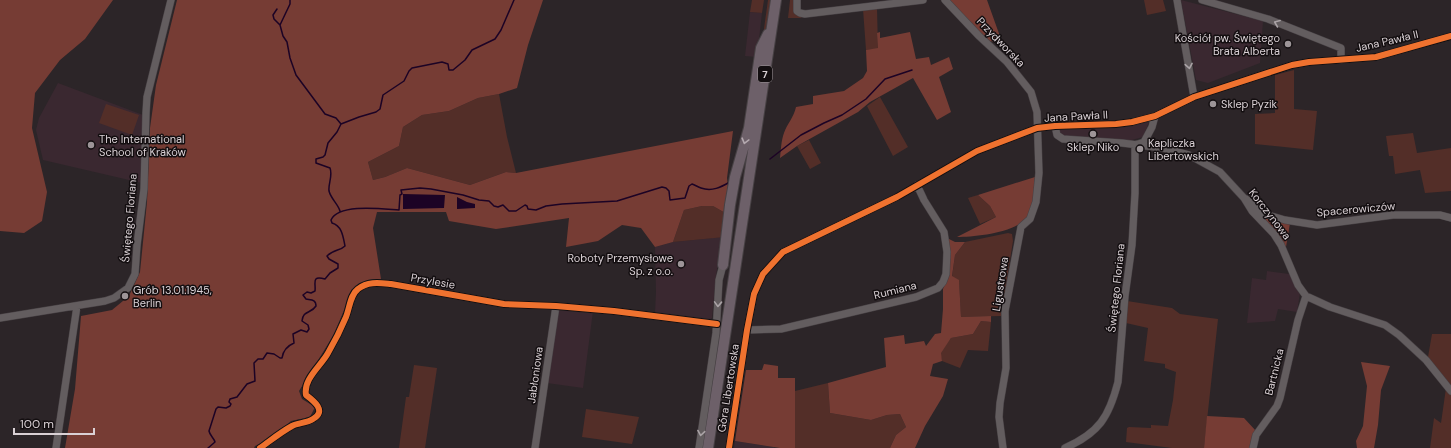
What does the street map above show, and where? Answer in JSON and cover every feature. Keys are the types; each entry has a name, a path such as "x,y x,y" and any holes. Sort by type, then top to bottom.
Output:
{"highway":[{"name":"Góra Libertowska","path":"708,448 776,0"},
{"name":"7","path":"723,266 730,205 735,177 749,128 761,48 772,27"}],"street":[{"name":"Świętego Floriana","path":"0,318 77,306 114,298 128,288 135,274 144,189 147,97 171,0"},
{"path":"797,0 797,11 805,14 923,0"},
{"name":"Przydworska","path":"945,0 979,36 1007,62 1031,92 1037,112 1037,128"},
{"path":"1177,0 1194,97"},
{"path":"1202,0 1268,19 1341,48 1341,60"},
{"name":"Jana Pawła II","path":"747,330 756,287 767,268 781,254 796,245 879,207 977,151 1037,128 1116,124 1132,122 1155,116 1194,97 1238,81 1292,65 1383,55 1451,36"},
{"path":"1135,145 1144,142 1152,127 1155,116"},
{"name":"Korczynowa","path":"1055,126 1058,135 1063,139 1163,148 1188,155 1220,172 1244,198 1252,211 1274,234 1281,245 1298,285 1306,296"},
{"name":"Ligustrowa","path":"1003,448 1000,402 1006,368 1005,312 1021,227 1030,218 1036,202 1039,173 1037,128"},
{"name":"Świętego Floriana","path":"1066,448 1087,437 1102,422 1112,402 1118,382 1125,296 1132,245 1135,193 1135,145"},
{"name":"Rumiana","path":"747,330 781,329 916,296 938,288 943,282 946,274 947,252 944,232 924,200 917,185"},
{"name":"Spacerowiczów","path":"1244,198 1263,213 1268,215 1285,220 1317,224 1393,216 1440,215 1451,218"},
{"name":"Góra Libertowska","path":"699,448 717,324 719,280 723,266"},
{"name":"Przylesie","path":"260,448 292,426 312,420 316,416 318,412 317,404 306,396 305,389 308,382 328,353 346,316 353,296 362,286 373,283 391,284 504,304 556,306 623,312 717,324"},
{"path":"1306,296 1330,307 1385,325 1400,335 1426,360 1451,391"},
{"name":"Bartnicka","path":"1253,448 1256,435 1277,406 1280,398 1298,320 1306,296"},
{"path":"56,448 77,306"},
{"name":"Jabłoniowa","path":"535,448 556,306"},
{"name":"Góra Libertowska","path":"729,448 747,330"}],"shaded area":[{"path":"0,0 113,0 85,39 60,60 35,93 32,128 47,192 42,221 24,233 0,231"},
{"path":"177,0 543,0 528,45 517,88 499,94 478,98 449,111 422,115 403,127 399,146 368,162 373,180 407,168 470,185 506,172 516,173 733,131 727,178 729,197 727,214 713,206 702,206 684,210 673,242 655,247 641,228 622,225 598,241 566,247 569,218 496,229 449,221 446,212 377,212 373,228 381,279 362,284 345,308 333,336 299,391 302,399 315,407 310,417 291,421 271,439 255,446 254,448 65,448 75,389 81,316 112,310 129,296 140,272 147,202 150,128 156,85"},
{"path":"752,0 764,0 762,13 750,12"},
{"path":"768,0 771,0 763,58 760,57"},
{"path":"790,0 795,0 795,13 802,18 788,18"},
{"path":"949,0 987,0 1002,42 987,41"},
{"path":"1144,0 1163,0 1166,11 1147,15"},
{"path":"1181,0 1263,21 1260,63 1208,83 1196,80"},
{"path":"877,8 878,49 866,50 863,9"},
{"path":"750,12 762,13 757,57 745,56"},
{"path":"880,32 880,38 910,32 916,59 929,57 931,65 949,57 953,69 939,77 951,112 937,120 913,78 870,102 858,112 797,146 780,158 783,136 796,107 813,104 813,96 844,91 863,78 867,71 866,50 878,48 877,33"},
{"path":"1294,70 1294,109 1317,111 1313,150 1255,144 1255,114 1275,113 1275,75"},
{"name":"The International School of Kraków","path":"58,83 143,115 142,183 43,160 36,130 39,118"},
{"path":"499,94 507,137 516,173 506,172 470,185 407,168 373,180 368,162 399,146 403,127 422,115 449,111 478,98"},
{"path":"880,97 908,147 893,156 867,106"},
{"path":"106,104 139,115 132,135 99,123"},
{"path":"1149,122 1143,137 1128,141 1065,137 1059,134 1057,127 1120,126"},
{"path":"1413,133 1417,153 1451,148 1451,191 1425,193 1420,170 1395,174 1393,156 1389,156 1386,136"},
{"path":"809,140 821,163 810,169 797,146"},
{"path":"1035,177 1034,197 1030,213 1022,222 1014,227 995,233 957,237 996,217 990,206 978,195"},
{"path":"403,194 445,195 444,208 403,209"},
{"path":"978,195 990,206 996,217 980,224 968,198"},
{"path":"457,197 475,204 475,208 457,209"},
{"path":"1251,205 1290,223 1286,247"},
{"path":"702,206 713,206 727,214 725,237 673,242 684,210"},
{"path":"1008,233 1012,234 1013,241 1001,316 961,317 959,281 952,277 955,255 965,242"},
{"path":"722,237 712,318 709,320 655,313 655,247 673,242"},
{"path":"947,238 955,242 965,242 955,255 952,276 959,280 961,317 991,316 991,322 981,321 973,334 951,338 941,353 942,361 933,364 930,376 948,379 943,396 925,426 915,448 890,448 896,435 906,427 900,414 887,415 871,420 830,413 828,383 886,367 884,338 904,335 905,344 924,341 926,346 935,334 941,333 943,289 949,273"},
{"path":"1267,271 1289,274 1291,272 1300,293 1297,312 1278,309 1275,321 1247,323 1252,278 1266,280"},
{"path":"1127,301 1172,308 1180,314 1218,319 1204,448 1172,448 1126,442 1127,428 1129,427 1151,428 1151,425 1168,426 1176,372 1165,368 1165,364 1144,361 1148,328 1126,323"},
{"path":"558,309 593,311 583,388 547,383"},
{"path":"981,321 991,322 988,351 968,350 960,368 942,361 940,353 951,338 973,334"},
{"path":"1432,334 1451,334 1451,386 1428,357"},
{"path":"1361,362 1390,366 1381,390 1378,425 1374,448 1357,448 1356,441 1363,426 1367,386"},
{"path":"764,364 778,366 778,378 795,378 795,448 780,448 735,441 746,370 762,370"},
{"path":"414,365 437,368 425,448 399,448 406,397 409,397"},
{"path":"828,383 830,413 871,420 887,415 900,414 906,427 896,435 890,448 795,448 795,391"},
{"path":"1446,388 1451,395 1451,448 1430,448 1434,418 1441,423"},
{"path":"586,409 639,417 632,444 582,437"},
{"path":"1207,416 1244,418 1256,431 1251,448 1204,448"},
{"path":"735,441 774,447 774,448 734,448"}],"waterway":[{"path":"280,25 290,4 290,0"},
{"path":"340,211 329,191 331,174 330,168 316,163 316,159 325,155 328,143 337,132 341,124 376,112 380,109 383,95 404,81 412,68 442,62 448,64 449,70 453,70 465,60 472,50 495,39 501,30 514,0"},
{"path":"277,9 273,15 274,19 280,25 283,36 287,42 290,58 296,75 325,114 336,118 341,124"},
{"path":"770,159 801,135 842,115 866,99 885,79 912,70"},
{"path":"208,448 215,442 209,431 216,409 218,407 226,408 230,406 230,399 237,397 247,384 255,381 254,363 258,359 263,359 267,353 274,354 282,358 286,349 294,343 293,334 301,330 307,332 309,329 308,325 302,321 304,315 312,310 316,304 313,300 306,299 303,295 307,292 311,293 315,291 316,279 325,279 330,273 338,268 338,264 329,259 327,256 345,246 340,229 332,223 331,220 343,211 362,208 399,210 400,195 402,194 401,190 420,188 489,201 494,206 498,207 503,205 509,211 516,211 525,205 528,209 536,210 546,206 562,204 617,201 662,187 669,191 670,200 685,198 689,186 692,184 705,189 713,189 730,182"}],"cycle path":[{"path":"729,448 754,294 763,274 783,252 897,197 977,151 1037,128 1132,122 1155,116 1194,97 1292,65 1309,62 1376,57 1451,36"},
{"path":"260,448 292,426 311,420 319,413 318,406 306,395 307,384 313,373 325,358 335,340 346,317 353,294 362,286 374,283 383,283 504,304 556,306 614,311 717,324"}],"place":[{"name":"Kościół pw. Świętego Brata Alberta","path":"1288,44"},
{"name":"Sklep Pyzik","path":"1213,104"},
{"name":"Sklep Niko","path":"1093,134"},
{"name":"The International School of Kraków","path":"91,145"},
{"name":"Kapliczka Libertowskich","path":"1140,149"},
{"name":"Roboty Przemysłowe Sp. z o.o.","path":"681,264"},
{"name":"Grób 13.01.1945, Berlin","path":"125,296"}]}
